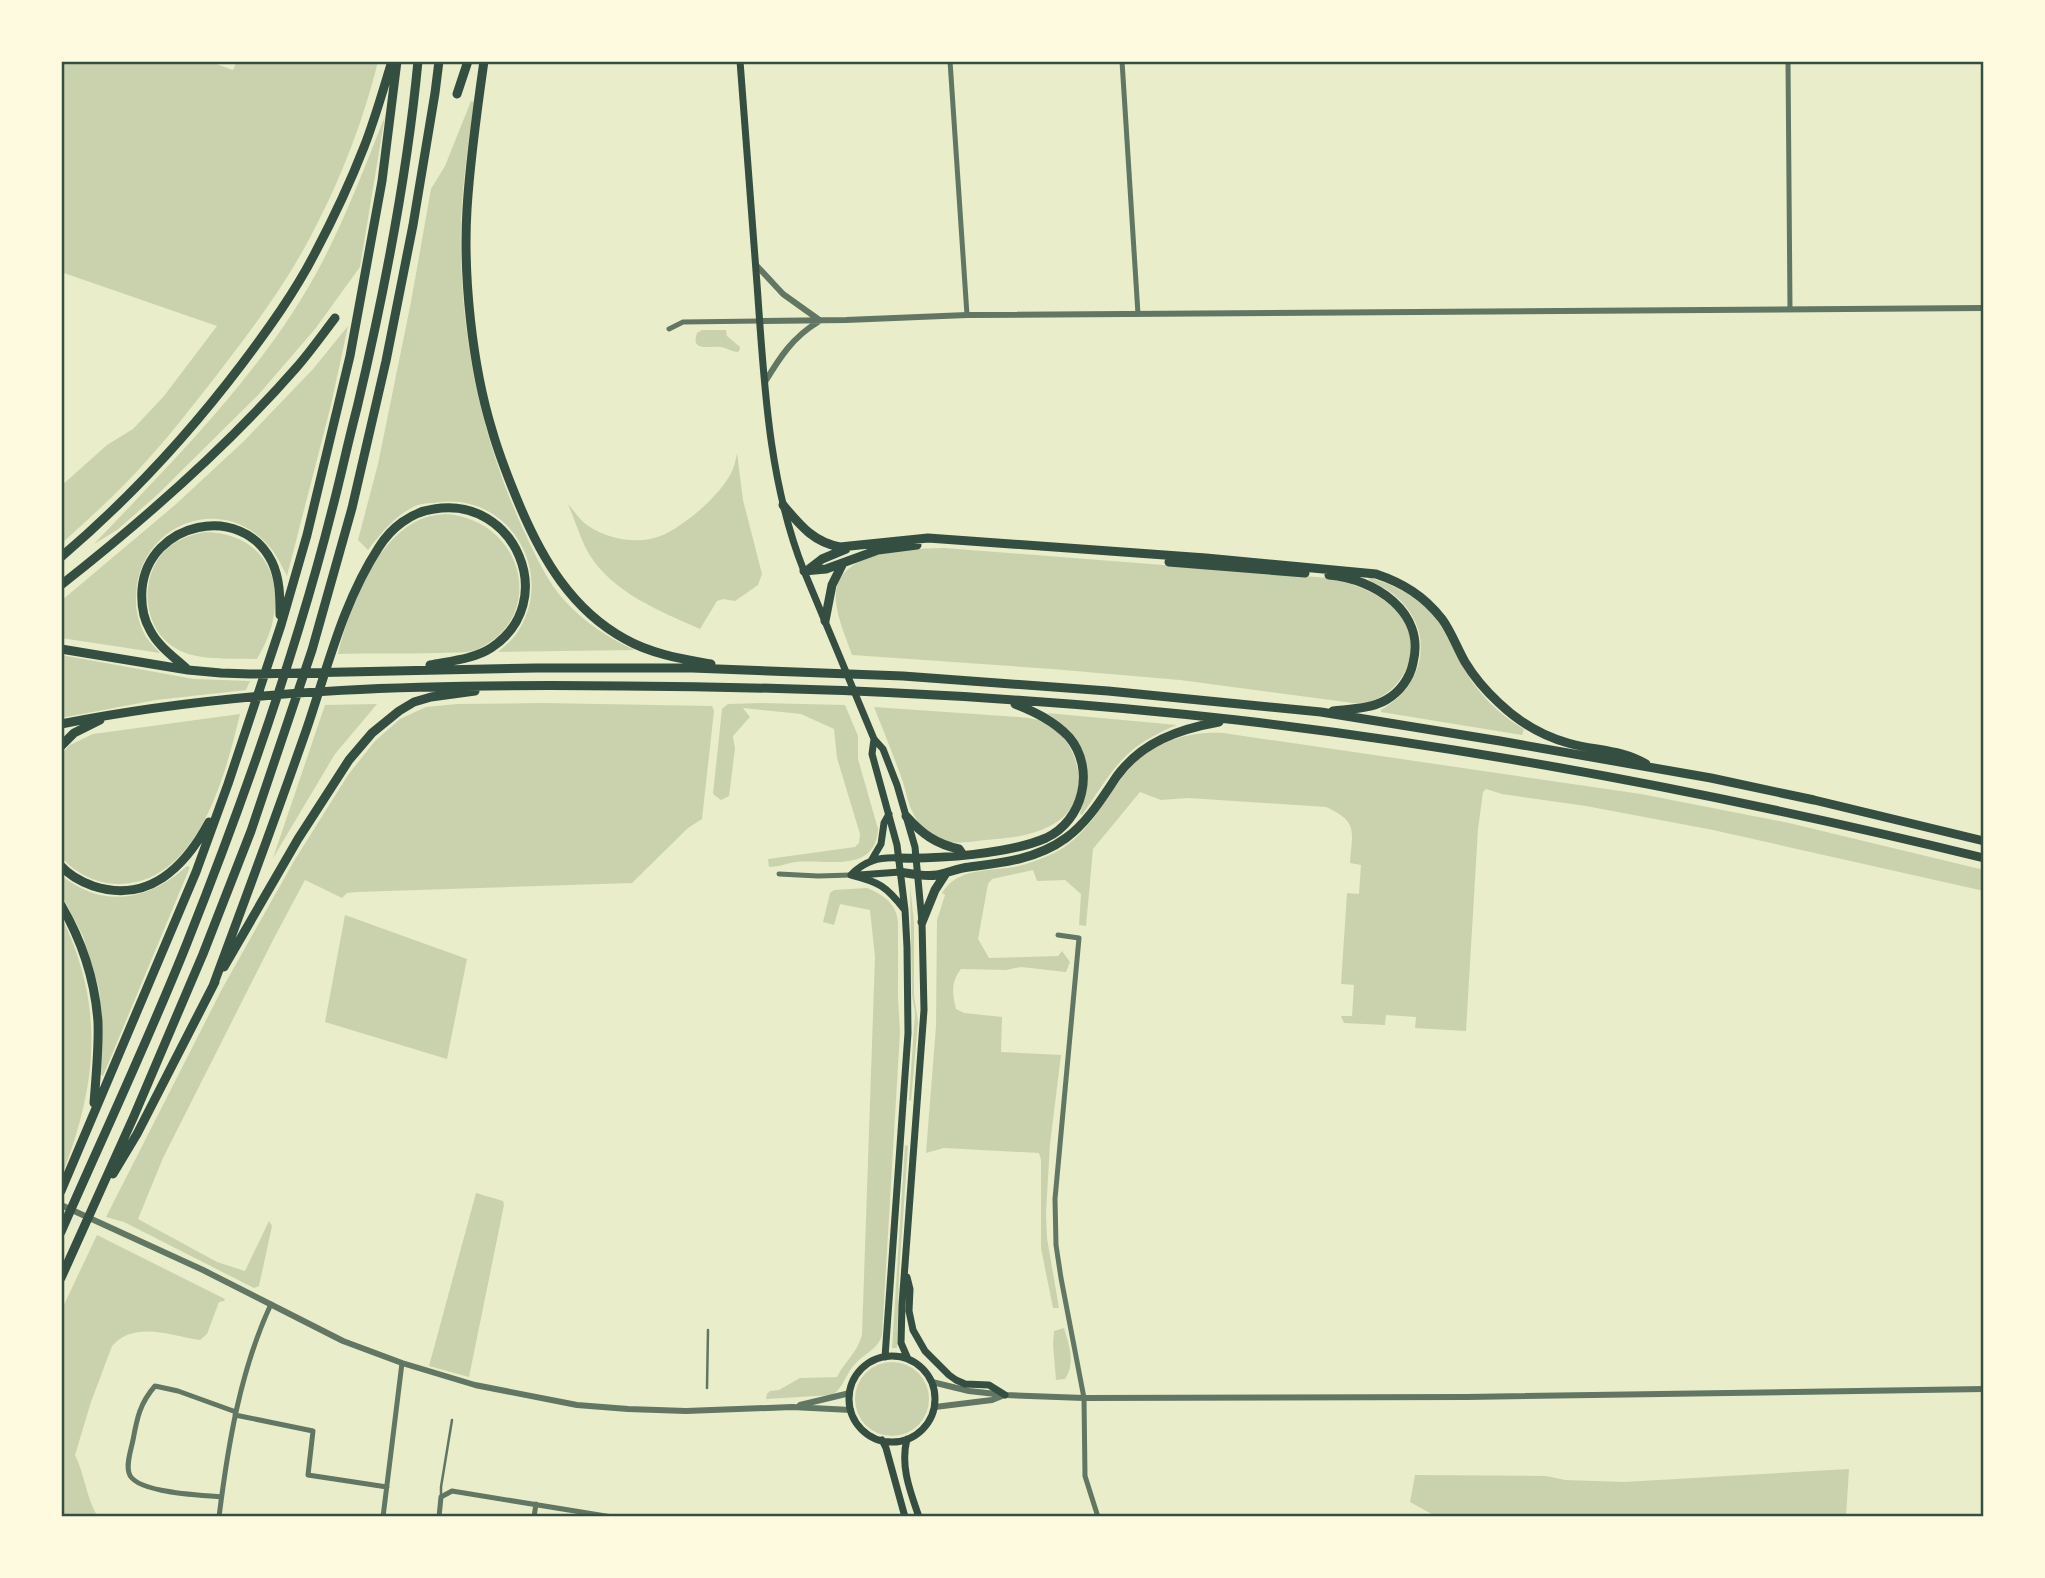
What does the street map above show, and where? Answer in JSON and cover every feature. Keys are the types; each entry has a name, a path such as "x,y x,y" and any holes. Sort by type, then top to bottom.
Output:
{"highway":[{"path":"61,557 158,466 233,376 298,284 336,212 365,146 395,61"},
{"path":"62,1189 196,872 281,625 307,535 350,356 382,181 395,61"},
{"path":"63,1228 186,945 270,718 292,650 332,512 368,358 391,243 415,100 418,61"},
{"path":"61,1278 203,954 251,831 312,650 352,508 386,361 413,225 439,61"},
{"path":"457,94 468,61"},
{"path":"484,61 467,210 468,293 478,369 495,439 525,519 541,553 561,584 591,614 626,640 693,664"},
{"path":"61,585 163,501 245,422 296,368 335,318"},
{"path":"783,505 814,538 826,545 850,547 928,538 1206,558 1376,574 1399,582 1427,603 1443,621 1466,665 1481,685 1520,721 1538,732 1568,743 1630,755 1652,767"},
{"path":"212,986 270,834 358,582 390,532 407,519 429,509 461,507 498,525 512,540 523,562 526,587 517,618 503,639 489,649 474,656 412,669"},
{"path":"188,670 153,636 142,603 144,576 150,561 163,544 180,532 200,526 227,528 243,533 264,550 273,564 279,584 281,625"},
{"path":"804,571 826,569 878,550 939,544 1348,578 1380,591 1395,602 1406,615 1414,632 1417,650 1411,674 1401,689 1387,700 1366,707 1321,712"},
{"path":"804,571 822,559 850,547"},
{"path":"825,621 832,585 843,563"},
{"path":"61,649 188,670 250,674 693,664 741,670 1003,682 1321,712 1652,767 1814,800 1984,841"},
{"path":"92,1208 137,1134 212,986 298,839 349,760 372,733 414,702 508,686"},
{"path":"61,724 116,713 215,700 347,689 690,686 1003,699 1231,720 1419,745 1637,781 1804,815 1984,858"},
{"path":"898,858 963,855 1014,848 1045,838 1067,823 1076,810 1082,793 1082,768 1070,739 1058,726 1044,717 1003,699"},
{"path":"61,746 74,733 116,713"},
{"path":"900,872 927,876 946,873 962,867 1007,862 1051,848 1068,837 1091,814 1123,769 1146,748 1176,732 1231,720"},
{"path":"61,866 76,878 102,888 125,891 159,880 189,854 208,825 228,784"},
{"path":"906,816 925,836 959,849 963,855"},
{"path":"922,922 935,890 946,873"},
{"path":"61,905 83,950 96,1004 98,1025 94,1112"}],"main road":[{"path":"740,61 765,382 783,505 796,552 874,739 883,749 906,816 916,858 922,922 924,1010 901,1342 908,1359"},
{"path":"874,739 873,754 889,814 905,909 908,1033 884,1357"},
{"path":"871,861 881,844 884,823 889,814"},
{"path":"851,875 860,865 871,861 898,858"},
{"path":"851,875 900,872"},
{"path":"851,875 876,882 905,909"},
{"path":"905,1269 910,1289 909,1311 913,1330 925,1351 956,1380 965,1384 989,1385 1005,1395"},
{"path":"897,1356 908,1359 922,1368 932,1381 935,1407 922,1430 907,1439 894,1442 882,1440 859,1426 851,1410 852,1384 861,1369 876,1359 897,1356"},
{"path":"907,1439 903,1453 904,1463 919,1517"},
{"path":"882,1440 905,1517"}],"street":[{"path":"950,61 967,315"},
{"path":"1122,61 1138,314"},
{"path":"1788,61 1790,309"},
{"path":"756,265 783,295 820,321"},
{"path":"669,329 683,322 820,321 967,315 1984,307"},
{"path":"765,382 792,341 802,331 820,321"},
{"path":"779,874 851,875"},
{"path":"1058,935 1079,938 1055,1224 1061,1278 1084,1398 1085,1476 1098,1517"},
{"path":"61,1205 120,1231 344,1341 402,1363 475,1385 577,1405 628,1409 685,1411 792,1407 851,1410"},
{"path":"219,1517 235,1414 260,1326 271,1304"},
{"path":"383,1517 402,1363"},
{"path":"932,1381 955,1389 1005,1395 1084,1398 1509,1396 1984,1389"},
{"path":"221,1497 146,1487 132,1480 128,1471 137,1417 145,1397 155,1386 178,1391 235,1414 313,1431 308,1475 387,1487"},
{"path":"792,1407 850,1393"},
{"path":"935,1407 992,1400 1005,1395"},
{"path":"439,1517 442,1497 452,1492 612,1517"},
{"path":"534,1517 536,1504"}],"lane":[{"path":"707,1388 708,1330"},
{"path":"442,1497 441,1487 452,1420"}],"green space":[{"path":"61,61 208,61 233,70 237,61 378,61 356,135 336,184 301,254 281,286 225,365 166,439 117,491 61,544 61,486 107,445 133,429 164,396 217,326 61,272"},
{"path":"471,101 474,102 461,218 463,291 471,361 497,464 533,551 561,597 590,624 635,650 498,652 520,628 529,606 532,583 528,561 519,541 505,523 487,511 465,503 421,504 395,520 368,550 358,540 378,464 431,189 445,166"},
{"path":"385,116 360,267 315,329 259,394 157,495 117,530 94,544 214,415 270,346 295,310 336,234"},
{"path":"348,326 331,405 287,576 267,544 248,528 227,520 205,519 184,524 166,535 151,551 140,572 136,596 138,617 146,637 160,653 61,638 61,601 175,505 244,441 313,369"},
{"path":"702,330 726,330 727,336 740,349 736,352 721,347 699,346 696,343 697,333"},
{"path":"737,453 743,500 762,574 758,585 735,601 717,601 700,629 638,599 611,580 589,554 568,504 587,525 607,535 626,540 654,538 683,523 713,498 728,479"},
{"path":"445,514 472,520 493,533 509,550 517,571 519,594 513,615 500,634 474,651 338,654 357,597 376,560 403,530 419,520"},
{"path":"205,532 224,534 253,548 264,559 271,573 275,588 272,624 257,659 202,657 181,651 162,637 150,615 150,577 162,554 176,542"},
{"path":"945,548 1329,578 1360,588 1389,604 1401,617 1408,632 1411,647 1408,663 1402,677 1392,689 1361,704 1180,680 852,655 836,602 838,585 846,571 875,556 912,549"},
{"path":"1368,577 1406,593 1430,612 1441,625 1475,686 1497,710 1524,729 1522,735 1381,712 1395,700 1415,675 1421,645 1412,615 1401,601"},
{"path":"61,655 194,679 250,681 246,690 156,700 61,718"},
{"path":"543,703 712,706 714,711 702,819 688,828 632,883 357,892 347,893 342,898 305,880 163,1158 138,1219 217,1262 245,1271 269,1221 272,1226 259,1286 254,1288 124,1222 106,1217 222,989 294,861 348,775 375,741 400,719 426,707"},
{"path":"377,704 335,754 273,858 325,705"},
{"path":"728,704 845,705 858,736 858,759 878,829 875,843 868,853 848,861 796,862 769,867 768,859 855,847 859,843 860,834 837,758 834,729 801,714 743,708 750,717 733,736 735,749 729,796 721,800 713,794 722,709"},
{"path":"874,707 1019,717 1046,723 1068,744 1078,769 1079,783 1071,808 1054,824 1026,835 964,842 936,838 922,827 911,809"},
{"path":"1047,713 1177,725 1131,751 1112,772 1082,815 1086,770 1081,749 1066,727"},
{"path":"240,714 216,795 188,847 169,866 146,879 118,884 87,876 61,857 61,754 70,745 93,734"},
{"path":"1223,733 1641,794 1789,823 1984,870 1984,891 1713,830 1486,789 1483,792 1478,829 1466,1031 1415,1028 1416,1017 1386,1015 1385,1025 1344,1023 1341,1016 1352,1016 1354,985 1341,984 1347,893 1359,894 1361,865 1350,863 1352,835 1349,823 1337,812 1326,807 1188,798 1161,800 1140,792 1093,849 1086,926 1079,925 1081,894 1065,880 1037,881 1033,870 992,879 988,884 978,939 989,958 1058,956 1062,951 1070,962 1066,972 1021,967 1006,970 961,969 954,983 956,1009 964,1013 1002,1017 1001,1052 1061,1055 1050,1144 1046,1213 1047,1238 1059,1308 1053,1308 1041,1248 1039,1153 944,1148 926,1153 936,1026 937,920 945,895 942,893 949,884 966,874 1019,866 1058,851 1080,834 1128,770 1151,751 1177,738"},
{"path":"187,866 190,867 103,1076 100,1074 103,1027 99,989 83,936 61,894 61,875 93,893 126,896 158,887"},
{"path":"910,885 914,923 914,995 918,1022 911,1101 915,1013 912,995"},
{"path":"867,888 889,901 898,923 900,1032 882,1335 832,1395 766,1399 770,1391 779,1390 800,1378 837,1377 862,1335 875,957 870,910 840,904 834,925 823,922 830,893 834,890"},
{"path":"345,915 467,959 447,1059 325,1022"},
{"path":"61,916 85,983 91,1047 83,1111 61,1178"},
{"path":"905,1145 908,1146 897,1348 892,1348"},
{"path":"476,1193 503,1201 504,1205 469,1377 429,1366"},
{"path":"97,1235 225,1299 219,1302 207,1334 200,1340 165,1333 142,1332 121,1338 112,1346 75,1455 98,1517 61,1517 61,1311"},
{"path":"1064,1328 1070,1367 1065,1379 1056,1380 1054,1331"},
{"path":"885,1362 899,1362 913,1368 923,1378 929,1399 927,1413 913,1430 899,1436 885,1436 871,1430 861,1420 855,1406 855,1392 861,1378 871,1368"},
{"path":"1849,1469 1846,1517 1437,1517 1410,1502 1415,1475 1546,1476 1565,1480 1624,1482"}]}
